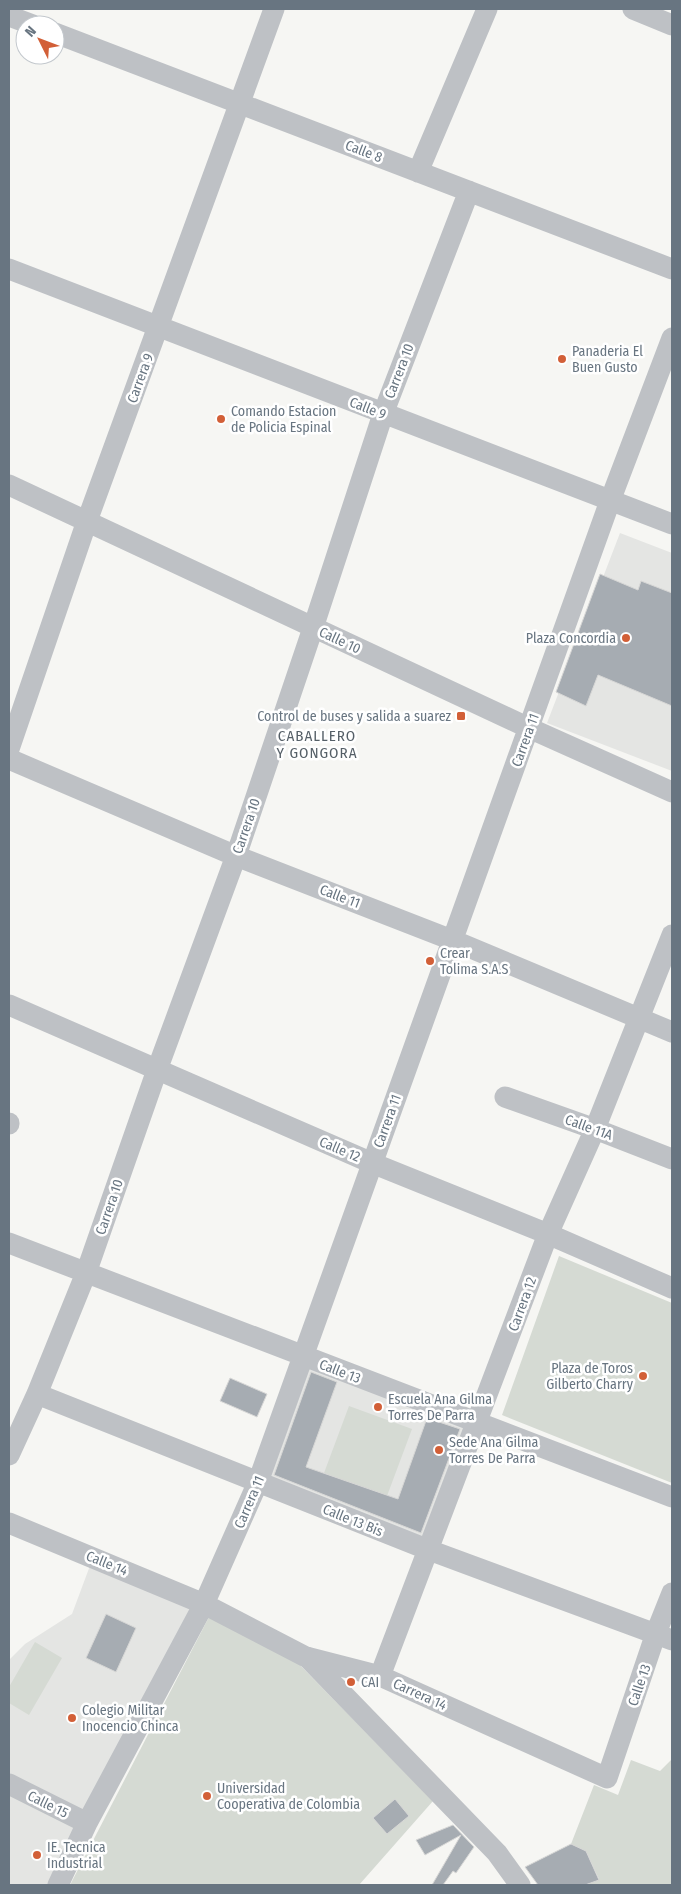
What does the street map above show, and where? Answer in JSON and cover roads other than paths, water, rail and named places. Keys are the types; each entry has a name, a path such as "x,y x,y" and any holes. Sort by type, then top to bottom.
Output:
{"street":[{"name":"Carrera 9","path":"9,749 87,520 274,9"},
{"path":"418,172 487,9"},
{"path":"633,9 672,24"},
{"name":"Calle 8","path":"65,37 672,269"},
{"name":"Carrera 10","path":"9,1455 37,1394 86,1274 157,1070 236,856 383,414 469,192"},
{"name":"Calle 9","path":"9,269 672,524"},
{"name":"Carrera 11","path":"58,1885 87,1823 204,1604 258,1482 610,501 672,338"},
{"name":"Calle 10","path":"9,485 87,520 313,628 672,792"},
{"name":"Calle 11","path":"9,759 236,856 452,940 672,1032"},
{"name":"Carrera 12","path":"380,1676 548,1234 595,1129 672,935"},
{"name":"Calle 12","path":"9,1005 372,1163 548,1234 672,1288"},
{"name":"Calle 11A","path":"505,1097 672,1159"},
{"name":"Calle 13","path":"9,1243 477,1424 672,1497"},
{"name":"Calle 13 Bis","path":"37,1394 429,1550 664,1637"},
{"name":"Calle 14","path":"9,1523 204,1604"},
{"name":"Calle 13","path":"607,1778 664,1637 672,1593"},
{"name":"Carrera 14","path":"204,1604 306,1657 380,1676 607,1778"},
{"path":"306,1657 497,1853 520,1885"},
{"name":"Calle 15","path":"9,1784 87,1823"}],"place":[{"name":"Panaderia El Buen Gusto","path":"562,359"},
{"name":"Comando Estacion de Policia Espinal","path":"221,419"},
{"name":"Plaza Concordia","path":"626,638"},
{"name":"Control de buses y salida a suarez","path":"461,716"},
{"name":"Crear Tolima S.A.S","path":"430,961"},
{"name":"Plaza de Toros Gilberto Charry","path":"643,1376"},
{"name":"Escuela Ana Gilma Torres De Parra","path":"378,1407"},
{"name":"Sede Ana Gilma Torres De Parra","path":"439,1450"},
{"name":"CAI","path":"351,1682"},
{"name":"Colegio Militar Inocencio Chinca","path":"72,1718"},
{"name":"Universidad Cooperativa de Colombia","path":"207,1796"},
{"name":"IE. Tecnica Industrial","path":"37,1855"}],"district":[{"name":"CABALLERO Y GONGORA","path":"317,744"}]}
